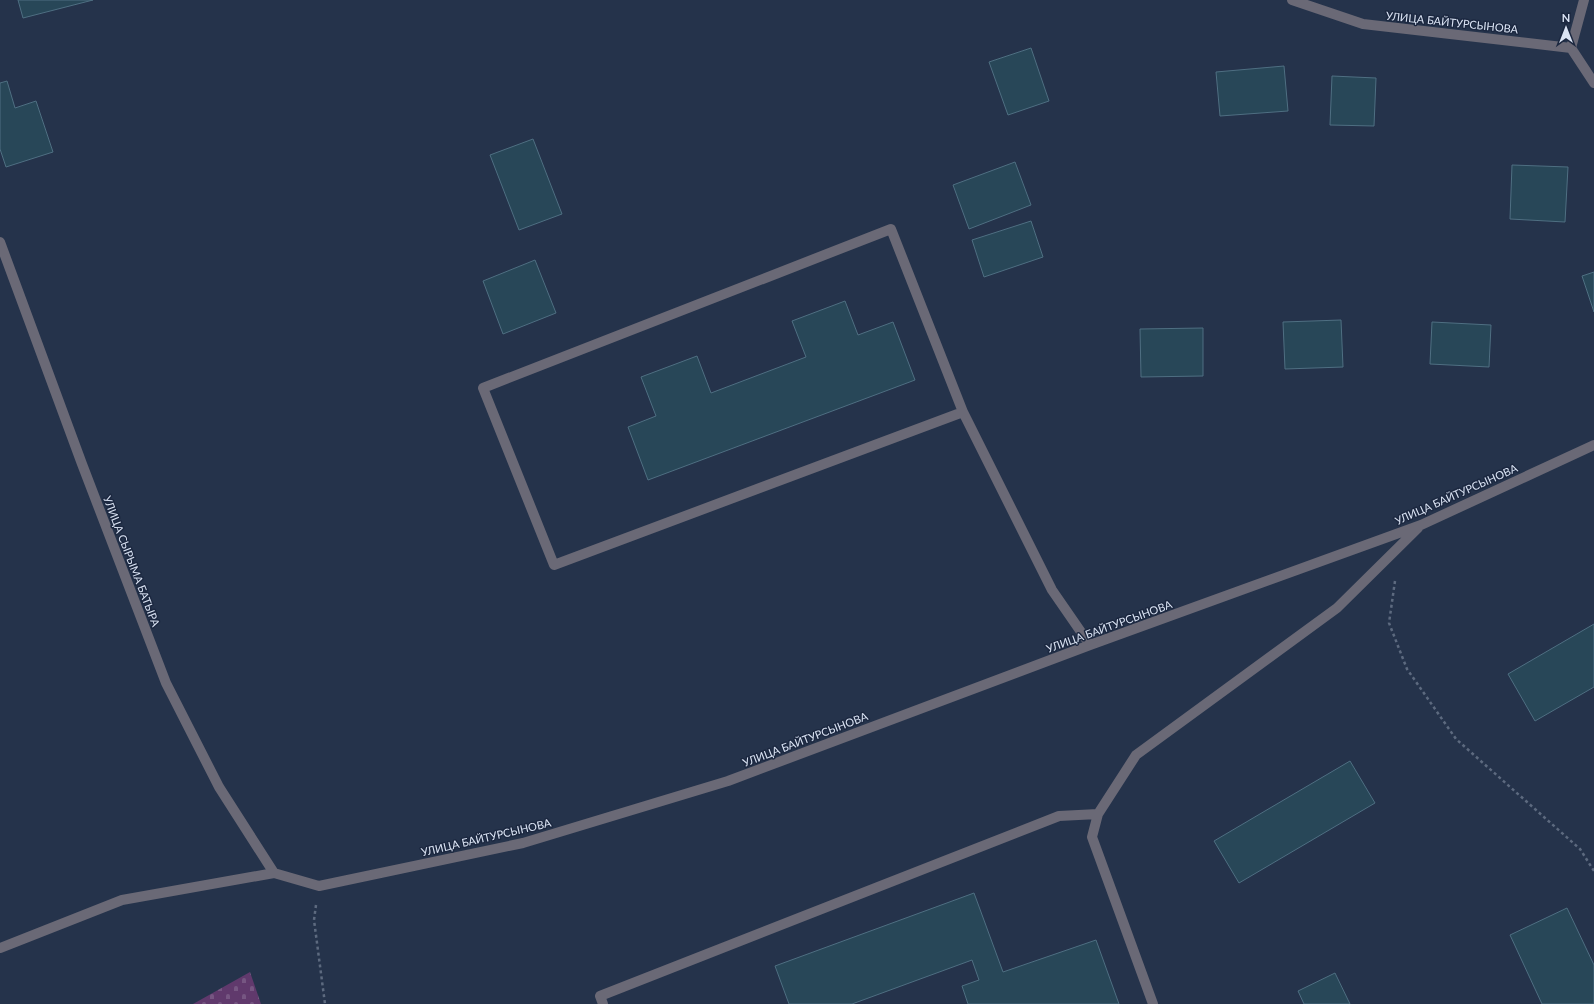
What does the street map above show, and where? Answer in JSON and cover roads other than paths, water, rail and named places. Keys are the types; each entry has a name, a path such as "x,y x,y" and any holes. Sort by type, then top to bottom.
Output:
{"street":[{"name":"УЛИЦА БАЙТУРСЫНОВА","path":"1292,0 1363,24 1571,48"},
{"path":"1584,0 1571,48 1594,83"},
{"path":"963,412 554,565 483,388 891,229 963,412 1052,590 1090,645"},
{"name":"УЛИЦА СЫРЫМА БАТЫРА","path":"0,242 82,464 166,683 219,787 274,873"},
{"name":"УЛИЦА БАЙТУРСЫНОВА","path":"0,948 122,900 274,873 319,886 523,843 728,781 1090,645 1421,525 1594,445"},
{"path":"1153,1004 1092,837 1098,814 1136,755 1337,608 1421,525"},
{"path":"603,1004 600,996 1060,816 1098,814"}]}
